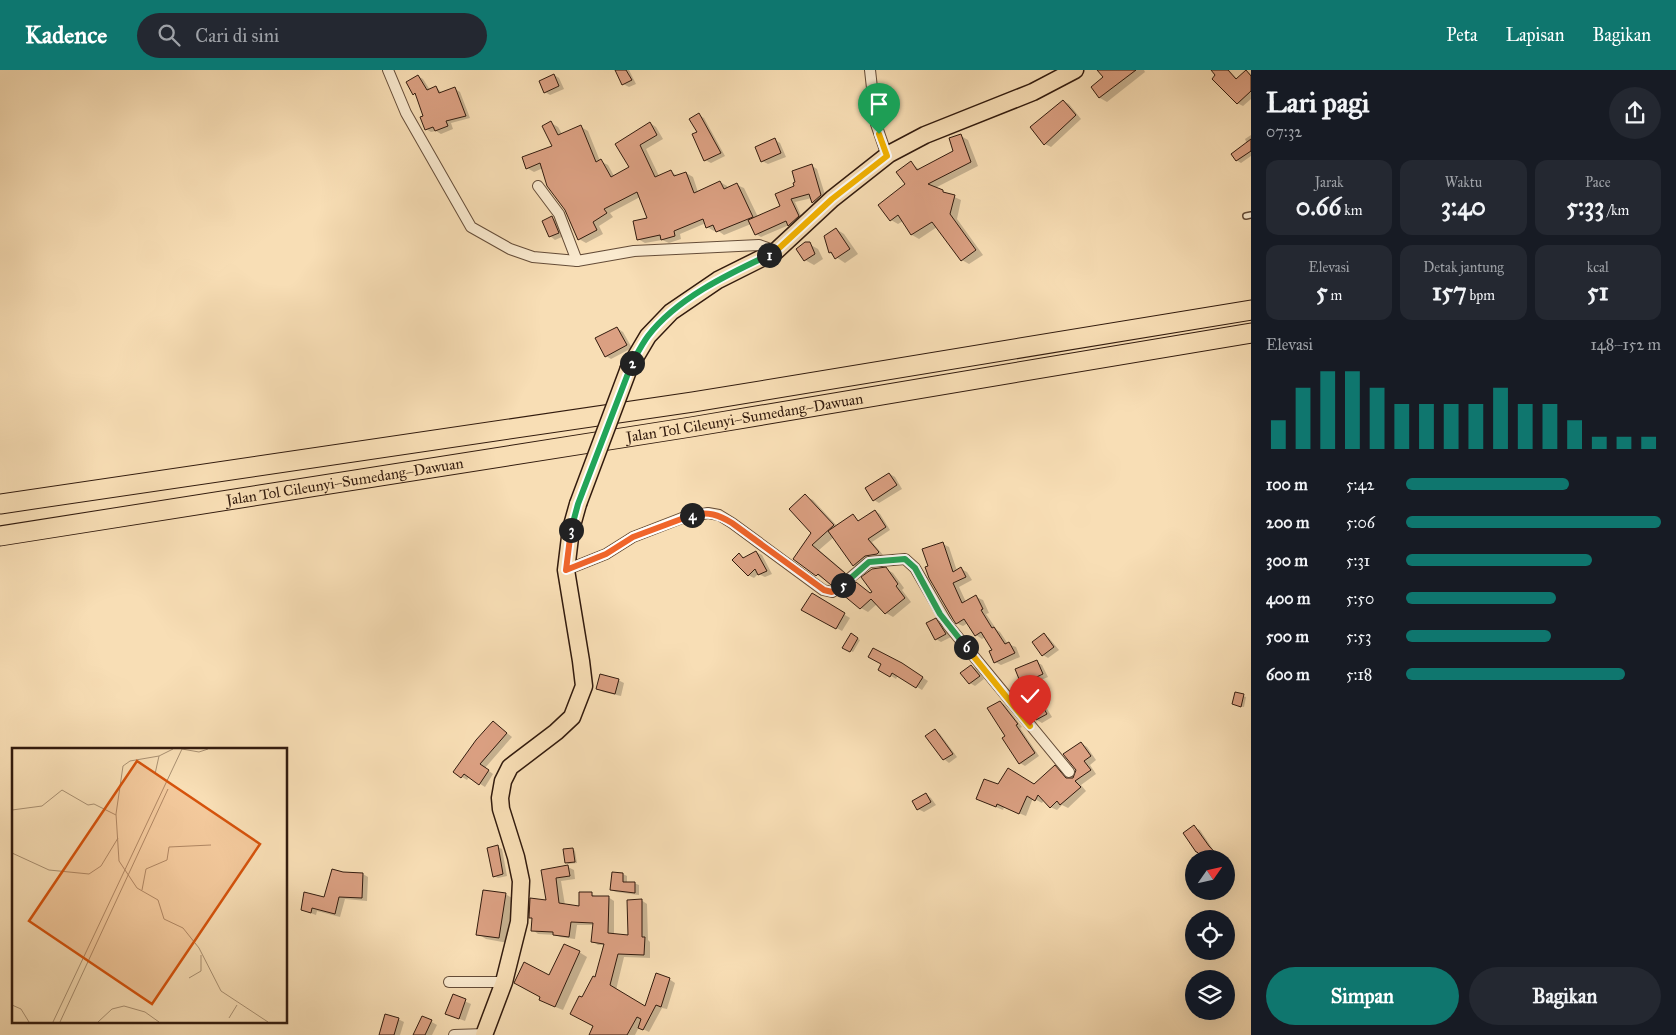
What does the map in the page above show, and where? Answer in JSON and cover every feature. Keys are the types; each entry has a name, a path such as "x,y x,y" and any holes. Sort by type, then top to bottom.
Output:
{"highway":[{"name":"Jalan Tol Cileunyi–Sumedang–Dawuan","path":"0,504 693,402 1251,310"},
{"name":"Jalan Tol Cileunyi–Sumedang–Dawuan","path":"0,536 691,427 1251,333"}],"main road":[{"path":"484,1034 504,982 519,922 521,881 516,857 501,809 500,798 503,781 510,766 556,732 572,717 584,686 566,570 571,529 578,504 629,368 648,336 671,312 718,280 776,251 832,199 887,156 925,135 1033,92 1076,70"}],"street":[{"path":"388,70 406,113 471,227 510,249 533,257 577,261 634,250 758,245 776,251"},
{"path":"870,70 876,124 887,156"},
{"path":"538,186 559,214 577,261"},
{"path":"566,570 606,554 633,537 682,518 708,513 719,515 732,523 828,592 838,589 869,562 905,559 915,568 940,614 954,633 1068,772"},
{"path":"450,982 504,982"},
{"path":"454,1035 484,1034"}],"building":[{"path":"615,70 626,70 632,80 622,85"},
{"path":"1097,70 1136,70 1099,98 1091,87 1103,77"},
{"path":"1211,70 1228,70 1236,79 1246,70 1251,76 1251,91 1237,104 1212,79 1215,75"},
{"path":"554,74 559,86 544,93 539,81"},
{"path":"418,75 427,90 436,86 439,93 455,87 466,116 446,121 448,126 435,131 433,127 425,130 420,117 423,116 415,93 413,95 406,82"},
{"path":"1063,100 1076,115 1044,145 1030,127"},
{"path":"699,113 721,153 704,161 692,134 697,132 689,119"},
{"path":"551,121 558,135 581,125 596,162 601,159 611,177 629,167 615,144 650,122 657,135 640,145 655,177 671,170 674,176 686,172 694,193 720,181 724,189 737,183 753,217 716,232 713,225 706,228 703,219 674,231 675,236 661,240 660,235 637,240 633,221 647,218 637,192 604,209 607,213 593,222 597,230 578,240 565,210 547,186 540,163 526,169 522,157 552,146 542,126"},
{"path":"961,134 971,162 928,184 943,190 943,192 955,195 950,214 976,250 961,261 932,222 911,235 898,215 890,221 878,205 905,184 896,172 911,161 917,170 953,151 949,138"},
{"path":"775,138 781,153 761,162 755,147"},
{"path":"1251,139 1251,151 1236,161 1231,154"},
{"path":"812,164 821,195 812,203 809,194 791,199 799,216 788,226 786,221 755,235 748,220 780,206 775,194 794,186 793,183 795,182 792,171"},
{"path":"552,216 559,233 549,237 542,221"},
{"path":"836,228 850,249 835,259 831,252 829,253 824,236"},
{"path":"805,242 810,242 815,254 804,261 796,249"},
{"path":"617,327 627,345 605,357 595,338"},
{"path":"889,473 897,485 873,501 865,488"},
{"path":"805,494 834,525 812,545 845,573 831,585 818,574 816,576 793,559 811,533 789,509"},
{"path":"875,510 886,527 868,539 879,552 865,556 853,566 828,531 853,514 858,521"},
{"path":"943,542 953,572 961,567 966,577 953,583 962,603 976,595 983,609 981,610 992,628 994,627 1005,644 1009,642 1015,653 994,663 989,651 992,650 981,632 975,636 964,619 956,624 954,621 929,578 925,567 928,566 922,549"},
{"path":"756,551 767,571 758,575 755,569 748,576 732,560 739,553 743,558"},
{"path":"886,567 905,598 885,614 871,599 860,609 842,594 856,582 870,593 872,592 861,577 872,569"},
{"path":"812,593 845,613 836,629 801,610"},
{"path":"936,618 946,634 935,640 926,623"},
{"path":"851,633 858,638 850,652 842,648"},
{"path":"1044,633 1054,647 1042,656 1032,642"},
{"path":"873,648 902,663 923,677 916,688 892,673 890,677 878,670 881,664 868,657"},
{"path":"1037,660 1043,674 1028,681 1047,714 1036,720 1024,707 1027,705 1019,691 1023,689 1015,669"},
{"path":"971,665 980,676 969,684 960,673"},
{"path":"600,674 619,679 615,694 596,689"},
{"path":"1235,692 1244,694 1241,707 1232,704"},
{"path":"1000,701 1018,724 1016,725 1035,753 1019,764 1002,738 1005,736 987,708"},
{"path":"493,721 507,733 480,764 489,770 479,785 464,774 461,778 453,772 476,740"},
{"path":"935,729 953,754 943,760 925,736"},
{"path":"1081,742 1091,756 1084,761 1091,770 1075,781 1081,787 1060,805 1057,801 1050,808 1038,795 1035,801 1027,796 1019,814 997,804 996,807 976,799 984,779 998,784 1008,768 1034,784 1055,765 1066,778 1073,778 1076,770 1063,754"},
{"path":"926,793 931,802 917,810 912,801"},
{"path":"1194,825 1213,850 1195,850 1183,833"},
{"path":"498,845 503,874 493,877 487,848"},
{"path":"573,848 575,862 565,863 563,849"},
{"path":"568,865 570,876 556,878 559,903 579,906 579,892 592,892 592,896 609,896 608,933 628,935 627,900 642,899 642,937 645,937 644,955 618,954 610,985 645,1006 656,973 670,978 661,1007 656,1005 643,1030 638,1028 641,1019 637,1017 627,1035 589,1035 593,1026 570,1014 579,996 582,997 593,976 595,977 604,944 591,942 593,923 571,922 569,937 553,935 553,932 531,931 532,918 529,918 530,898 546,900 541,870"},
{"path":"332,869 343,872 363,873 362,898 339,897 335,914 312,908 311,913 301,910 304,892 324,897"},
{"path":"612,872 623,873 623,882 635,882 635,893 610,890"},
{"path":"483,890 506,893 499,938 476,935"},
{"path":"564,944 580,951 555,1007 539,1000 540,997 514,983 524,962 549,975"},
{"path":"453,994 466,999 459,1019 445,1014"},
{"path":"385,1014 399,1018 394,1035 379,1035"},
{"path":"422,1016 432,1020 425,1035 413,1035"}],"route":[{"path":"879,134 887,156 832,199 776,251 718,280 671,312 648,336 629,368 578,504 571,529 566,570 606,554 633,537 682,518 708,513 719,515 732,523 828,592 838,589 869,562 892,562 905,559 915,568 940,614 1030,726"}]}
